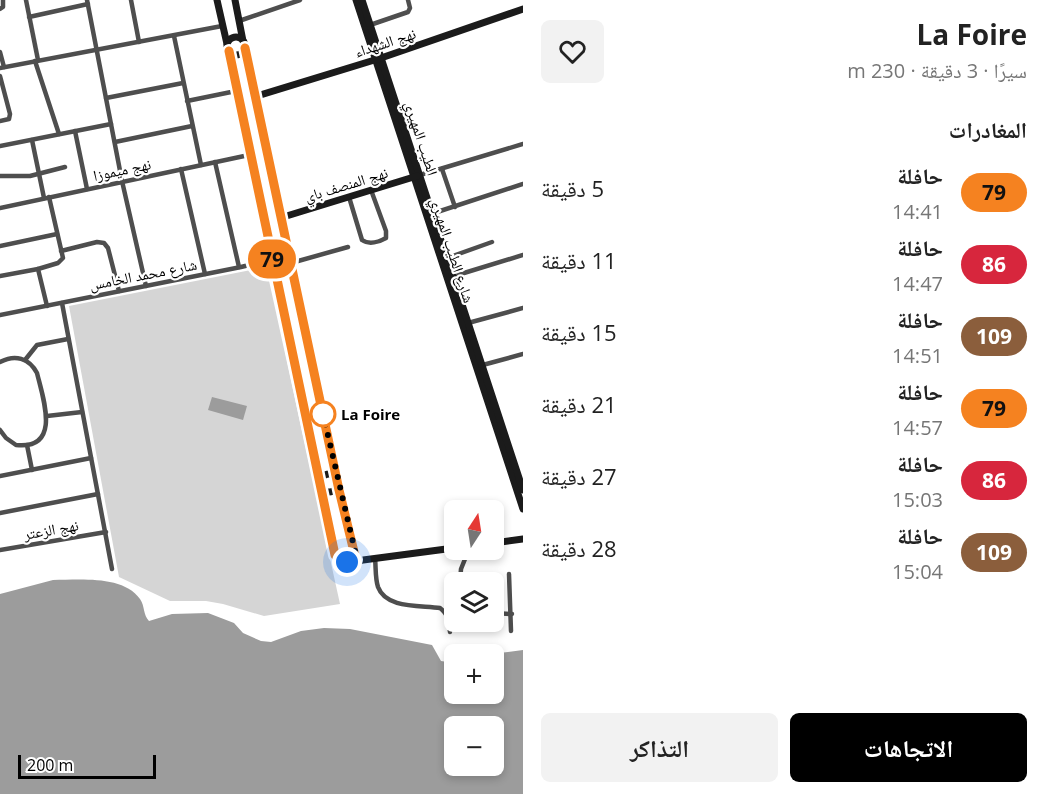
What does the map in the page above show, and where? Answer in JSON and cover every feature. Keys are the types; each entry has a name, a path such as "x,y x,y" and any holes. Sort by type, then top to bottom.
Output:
{"street":[{"path":"0,9 3,7 3,0"},
{"path":"26,0 37,61 59,134"},
{"path":"131,0 139,42"},
{"path":"217,0 336,557 342,562 444,549"},
{"path":"235,0 280,218 356,560"},
{"path":"239,21 300,0"},
{"name":"شارع الطيب المهيري","path":"356,0 378,59 493,408 521,485 523,509"},
{"path":"362,0 378,59"},
{"path":"370,25 408,12 410,8 408,0"},
{"path":"29,17 88,2 122,181 146,286"},
{"name":"نهج الشهداء","path":"254,97 378,59 523,9"},
{"path":"0,52 2,67 222,26"},
{"path":"174,36 201,165"},
{"path":"228,48 234,37 244,44"},
{"path":"228,48 238,54 244,44"},
{"path":"0,76 10,114 9,119 0,121"},
{"path":"106,98 183,82"},
{"path":"187,101 236,91"},
{"path":"0,146 111,124"},
{"path":"115,141 192,126"},
{"path":"75,131 87,189"},
{"path":"0,276 61,262 63,258 39,175 32,140"},
{"path":"417,176 523,144"},
{"name":"نهج ميموزا","path":"0,207 249,155"},
{"path":"215,162 238,267"},
{"path":"0,176 39,175 65,167"},
{"path":"181,169 205,274"},
{"path":"442,169 455,207"},
{"name":"نهج المنصف باي","path":"280,218 417,176"},
{"path":"523,184 430,215 447,258 450,278 523,255"},
{"path":"349,197 362,240 370,243 378,242 386,238 386,231 371,190"},
{"path":"0,246 57,234"},
{"path":"61,251 97,242 104,243 108,248 119,291"},
{"path":"447,258 492,242"},
{"path":"291,263 348,247"},
{"name":"شارع محمد الخامس","path":"0,315 290,255"},
{"path":"38,268 47,306"},
{"path":"62,303 112,569"},
{"path":"465,323 523,308"},
{"path":"25,360 34,347 41,342 68,339"},
{"path":"480,366 523,354"},
{"path":"0,362 9,357 25,360 34,367 47,416 43,436 38,441 27,445 16,445 0,430"},
{"path":"47,416 82,412"},
{"path":"27,445 32,470"},
{"path":"0,476 91,458"},
{"path":"327,475 334,476 338,482 336,488 331,492 324,491 321,485 322,479 327,475"},
{"name":"نهج الزعتر","path":"0,513 98,494"},
{"name":"نهج الزعتر","path":"0,549 106,532"},
{"path":"504,542 523,539"},
{"path":"375,558 379,590 389,599 402,604 440,608 444,611"},
{"path":"509,574 512,631"},
{"path":"504,614 512,614"}],"shaded area":[{"path":"266,267 340,604 264,616 206,601 170,601 119,577 69,306"},
{"path":"212,397 247,406 243,420 208,410"},
{"path":"53,580 112,582 132,591 140,599 149,621 172,614 208,613 234,623 243,633 261,641 271,642 301,631 324,628 350,629 432,645 441,661 444,661 444,704 504,704 504,652 523,650 523,794 0,794 0,594"}],"bus line":[{"name":"79","path":"229,51 335,555 342,562 348,562 356,560 354,547 339,490 245,48"}],"place":[{"name":"La Foire","path":"323,414"}],"route":[{"path":"323,414 355,551 356,560 347,562"}]}
